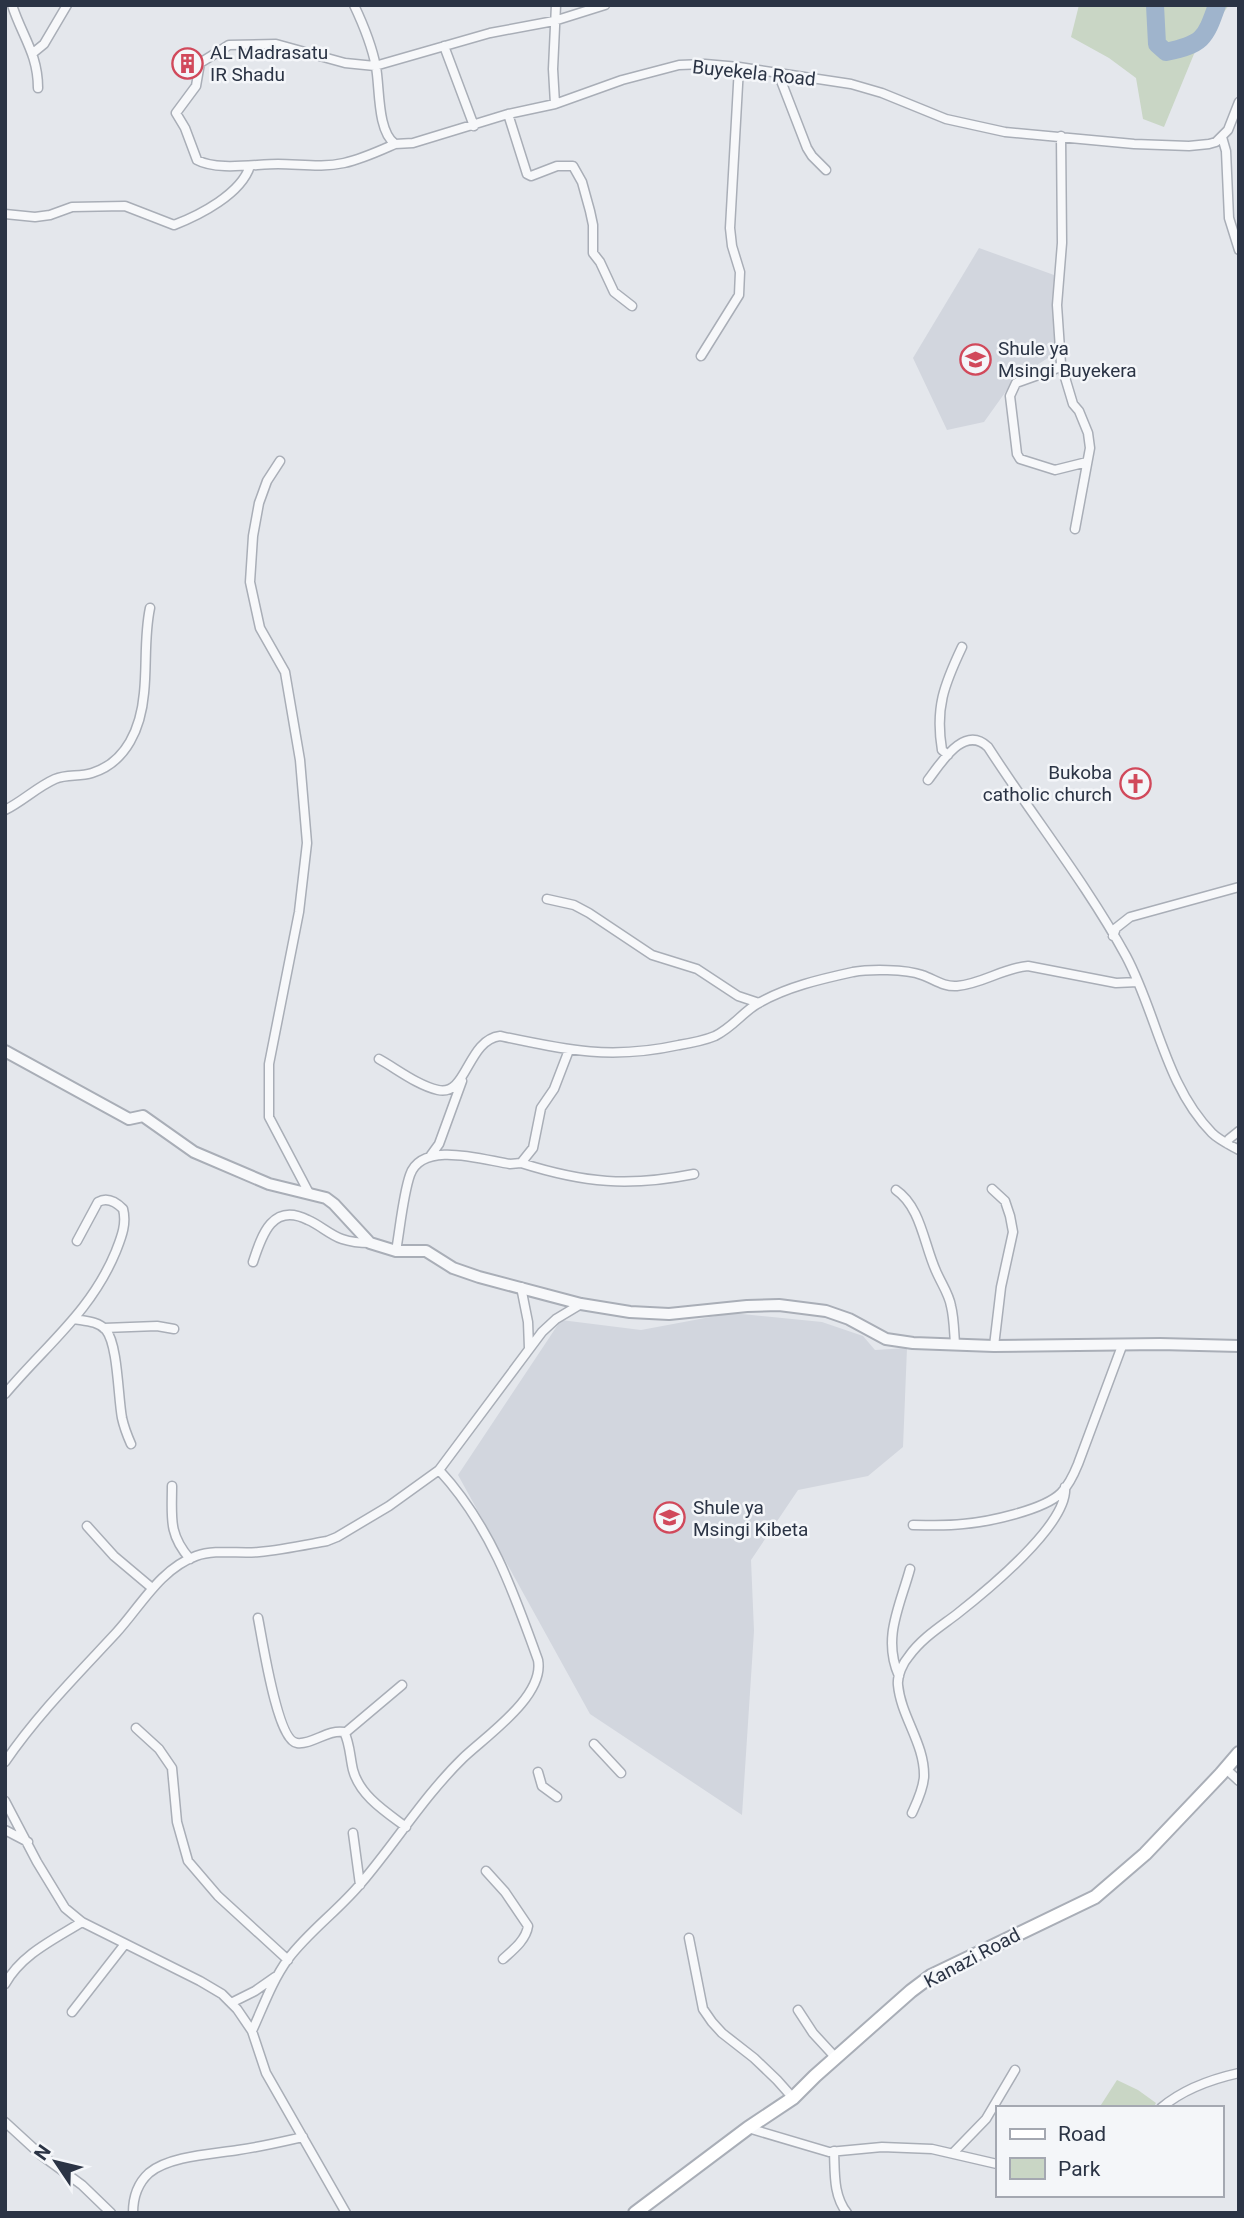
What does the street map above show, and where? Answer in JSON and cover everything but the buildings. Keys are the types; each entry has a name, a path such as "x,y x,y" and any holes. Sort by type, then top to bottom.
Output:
{"main road":[{"name":"Kanazi Road","path":"635,2213 748,2128 793,2098 931,1976 1095,1897 1145,1854 1239,1753"}],"street":[{"path":"12,5 33,53 38,70 38,88"},
{"path":"33,53 44,44 67,5"},
{"path":"354,5 375,66 388,138 396,144"},
{"path":"555,104 556,5"},
{"path":"375,66 605,5"},
{"name":"Buyekela Road","path":"375,66 345,63 276,44 229,45 198,66 196,86 178,108 176,115 185,128 198,161 250,166 333,165 361,158 396,144 413,143 508,114 555,104 622,80 679,65 705,64 851,84 882,93 946,119 1005,132 1134,144 1189,146 1209,144 1222,137"},
{"path":"444,46 474,126"},
{"path":"701,356 738,295 741,284 730,228 739,67"},
{"path":"778,73 807,148 826,170"},
{"path":"1239,102 1228,130 1222,137 1226,150 1229,218 1239,250"},
{"path":"508,114 527,174 531,176 557,166 573,166 582,182 590,211 593,253 614,292 632,306"},
{"path":"1061,136 1062,243 1057,305 1061,364 1073,404 1079,411 1088,433 1090,448 1075,529"},
{"path":"5,214 35,217 72,207 125,206 174,225 234,192 247,176 250,166"},
{"path":"1061,364 1058,368 1016,383 1013,388 1010,396 1017,454 1025,461 1055,470 1087,462"},
{"path":"280,461 267,481 259,503 253,536 250,582 260,628 285,673 300,760 307,843 299,912 269,1064 269,1117 309,1193"},
{"path":"5,810 55,779 100,770 117,760 136,731 140,719 150,608"},
{"path":"948,755 942,750 938,715 946,681 962,647"},
{"path":"928,779 958,744 978,739 988,747 1087,892 1113,936 1138,982 1173,1076 1212,1133 1239,1150"},
{"path":"1113,936 1116,928 1130,917 1239,887"},
{"path":"547,899 582,909 652,955 698,969 738,996 759,1003"},
{"path":"396,1251 410,1175 418,1162 431,1155 439,1144 465,1072 481,1044 493,1037 599,1054 653,1051 698,1041 724,1031 759,1003 789,989 857,971 911,972 946,986 954,986 1014,967 1028,966 1116,983 1138,982"},
{"path":"521,1163 533,1148 541,1108 554,1089 569,1050"},
{"path":"5,1051 129,1119 143,1116 194,1153 269,1184 326,1198 370,1243"},
{"path":"379,1059 437,1090 450,1089 465,1072"},
{"path":"1228,1144 1229,1139 1239,1132"},
{"path":"431,1155 521,1163 559,1175 620,1183 658,1181 694,1174"},
{"path":"896,1189 913,1209 932,1262 948,1294 955,1344"},
{"path":"992,1189 1005,1201 1013,1232 1001,1287 994,1346"},
{"path":"5,1394 89,1302 111,1265 124,1227 123,1209 110,1200 98,1202 77,1241"},
{"path":"253,1262 267,1227 278,1218 289,1214 309,1220 343,1240 370,1243 396,1251 426,1251 466,1273 581,1304 649,1314 747,1306 795,1306 840,1315 886,1339 913,1343 994,1346 1239,1346"},
{"path":"521,1287 527,1314 529,1348"},
{"path":"5,1762 66,1686 117,1632 152,1588 166,1576 190,1559 210,1554 276,1550 337,1537 389,1506 439,1470 542,1332 556,1319 581,1304"},
{"path":"74,1319 93,1322 104,1328 157,1326 174,1329"},
{"path":"104,1328 111,1341 121,1415 131,1444"},
{"path":"913,1525 964,1524 1031,1510 1061,1493 1078,1464 1122,1346"},
{"path":"252,2031 278,1975 302,1942 360,1885 462,1759 514,1711 534,1686 540,1668 503,1566 460,1493 439,1470"},
{"path":"172,1486 174,1535 190,1559"},
{"path":"912,1813 924,1780 918,1743 898,1685 907,1658 916,1647 1031,1549 1061,1507 1066,1497 1065,1487"},
{"path":"87,1526 114,1556 152,1588"},
{"path":"899,1676 892,1662 892,1628 910,1569"},
{"path":"258,1618 276,1707 290,1739 300,1743 341,1731 345,1734 353,1771 361,1788 406,1827"},
{"path":"345,1734 402,1685"},
{"path":"136,1728 159,1749 172,1768 177,1822 188,1861 218,1896 288,1960"},
{"path":"594,1744 621,1773"},
{"path":"1225,1768 1239,1781"},
{"path":"538,1772 540,1783 557,1797"},
{"path":"5,1801 65,1908 82,1923 200,1981 222,1994 231,2003 252,2031 266,2073 346,2213"},
{"path":"5,1830 27,1842"},
{"path":"353,1833 360,1885"},
{"path":"486,1871 505,1892 528,1926 528,1932 521,1942 503,1959"},
{"path":"5,1984 21,1963 37,1950 82,1923"},
{"path":"689,1938 703,2009 712,2022 778,2080 793,2098"},
{"path":"72,2012 125,1944"},
{"path":"231,2003 278,1975"},
{"path":"798,2010 813,2033 836,2058"},
{"path":"953,2153 986,2119 1015,2070"},
{"path":"1164,2106 1176,2096 1239,2073"},
{"path":"5,2122 41,2155 82,2185 111,2213"},
{"path":"748,2128 781,2139 834,2151 882,2147 932,2149 996,2164"},
{"path":"133,2213 133,2202 139,2185 149,2173 165,2164 303,2137"},
{"path":"834,2151 835,2182 841,2208 847,2213"}],"shaded area":[{"path":"979,248 1054,275 1057,352 1014,380 984,422 947,430 913,358"},
{"path":"732,1313 822,1322 863,1336 875,1350 907,1348 903,1447 868,1476 798,1490 751,1560 754,1631 742,1815 590,1714 458,1475 561,1320 641,1330"}],"green space":[{"path":"1079,5 1229,5 1194,54 1164,127 1143,119 1136,78 1109,58 1071,37"},
{"path":"1117,2080 1156,2103 1154,2106 1100,2106"}],"waterway":[{"path":"1155,5 1157,44 1166,52 1200,39 1209,26 1217,5"}],"place":[{"name":"AL Madrasatu IR Shadu","path":"187,63"},
{"name":"Shule ya Msingi Buyekera","path":"975,359"},
{"name":"Bukoba catholic church","path":"1135,783"},
{"name":"Shule ya Msingi Kibeta","path":"670,1518"}]}
